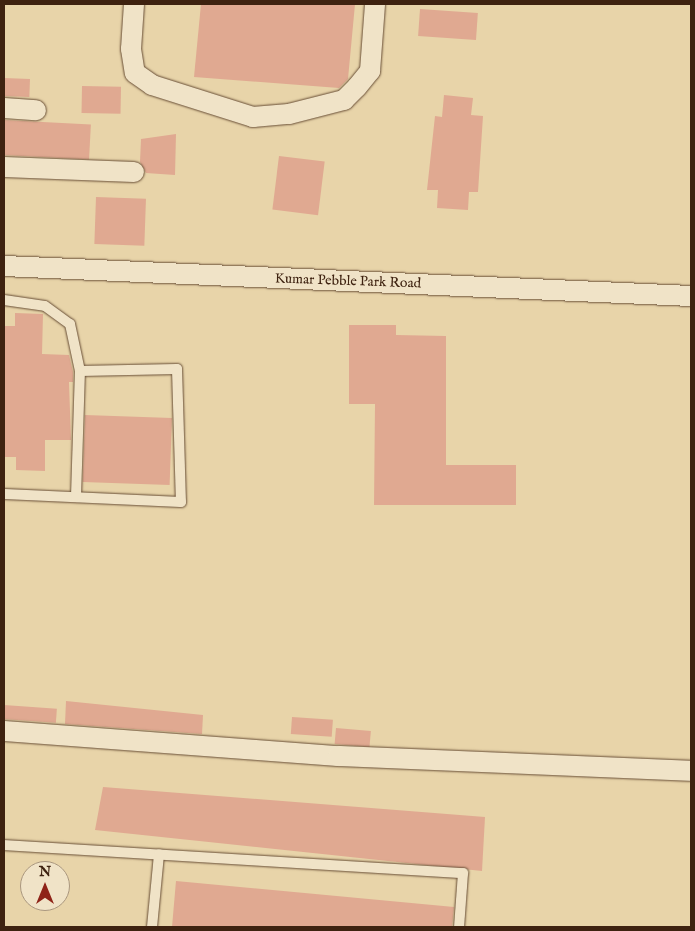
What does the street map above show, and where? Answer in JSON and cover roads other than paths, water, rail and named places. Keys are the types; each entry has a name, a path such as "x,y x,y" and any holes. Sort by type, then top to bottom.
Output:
{"street":[{"path":"134,4 131,49 135,73 152,85 253,117 289,114 344,100 357,88 370,71 375,4"},
{"path":"4,108 36,110"},
{"path":"4,167 134,172"},
{"name":"Kumar Pebble Park Road","path":"4,266 691,296"},
{"path":"4,731 338,756 691,771"}],"lane":[{"path":"4,300 45,306 70,324 80,371 76,497"},
{"path":"4,494 181,502 177,369 80,371"},
{"path":"4,845 463,873 459,927"},
{"path":"152,927 159,854"}]}
